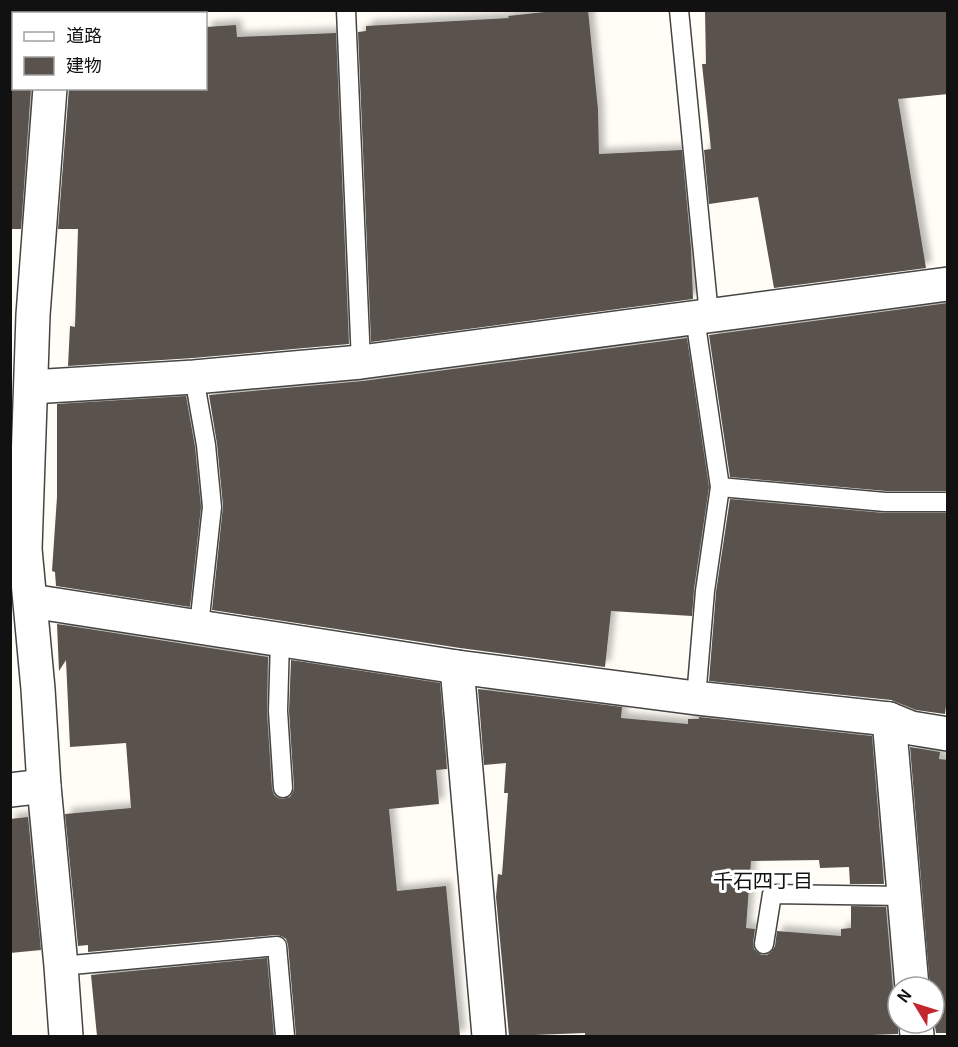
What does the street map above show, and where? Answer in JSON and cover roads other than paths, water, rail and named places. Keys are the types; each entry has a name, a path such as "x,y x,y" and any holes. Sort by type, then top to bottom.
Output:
{"street":[{"path":"50,90 22,315 31,387 18,549 31,601 24,689 44,786 66,1036"},
{"path":"31,387 194,377 361,362 948,284"},
{"path":"31,601 458,667 696,698 889,719 911,728 948,734"},
{"path":"458,667 489,1036"},
{"path":"889,719 911,975"},
{"path":"10,789 44,786"}],"lane":[{"path":"346,10 361,362"},
{"path":"679,10 702,317 720,487 705,591 696,698"},
{"path":"194,377 206,445 212,507 199,626"},
{"path":"720,487 885,502 948,502"},
{"path":"280,640 278,711 283,788"},
{"path":"764,944 772,894 904,896"},
{"path":"61,966 277,946 285,1036"}],"district":[{"name":"千石四丁目","path":"763,879"}]}
